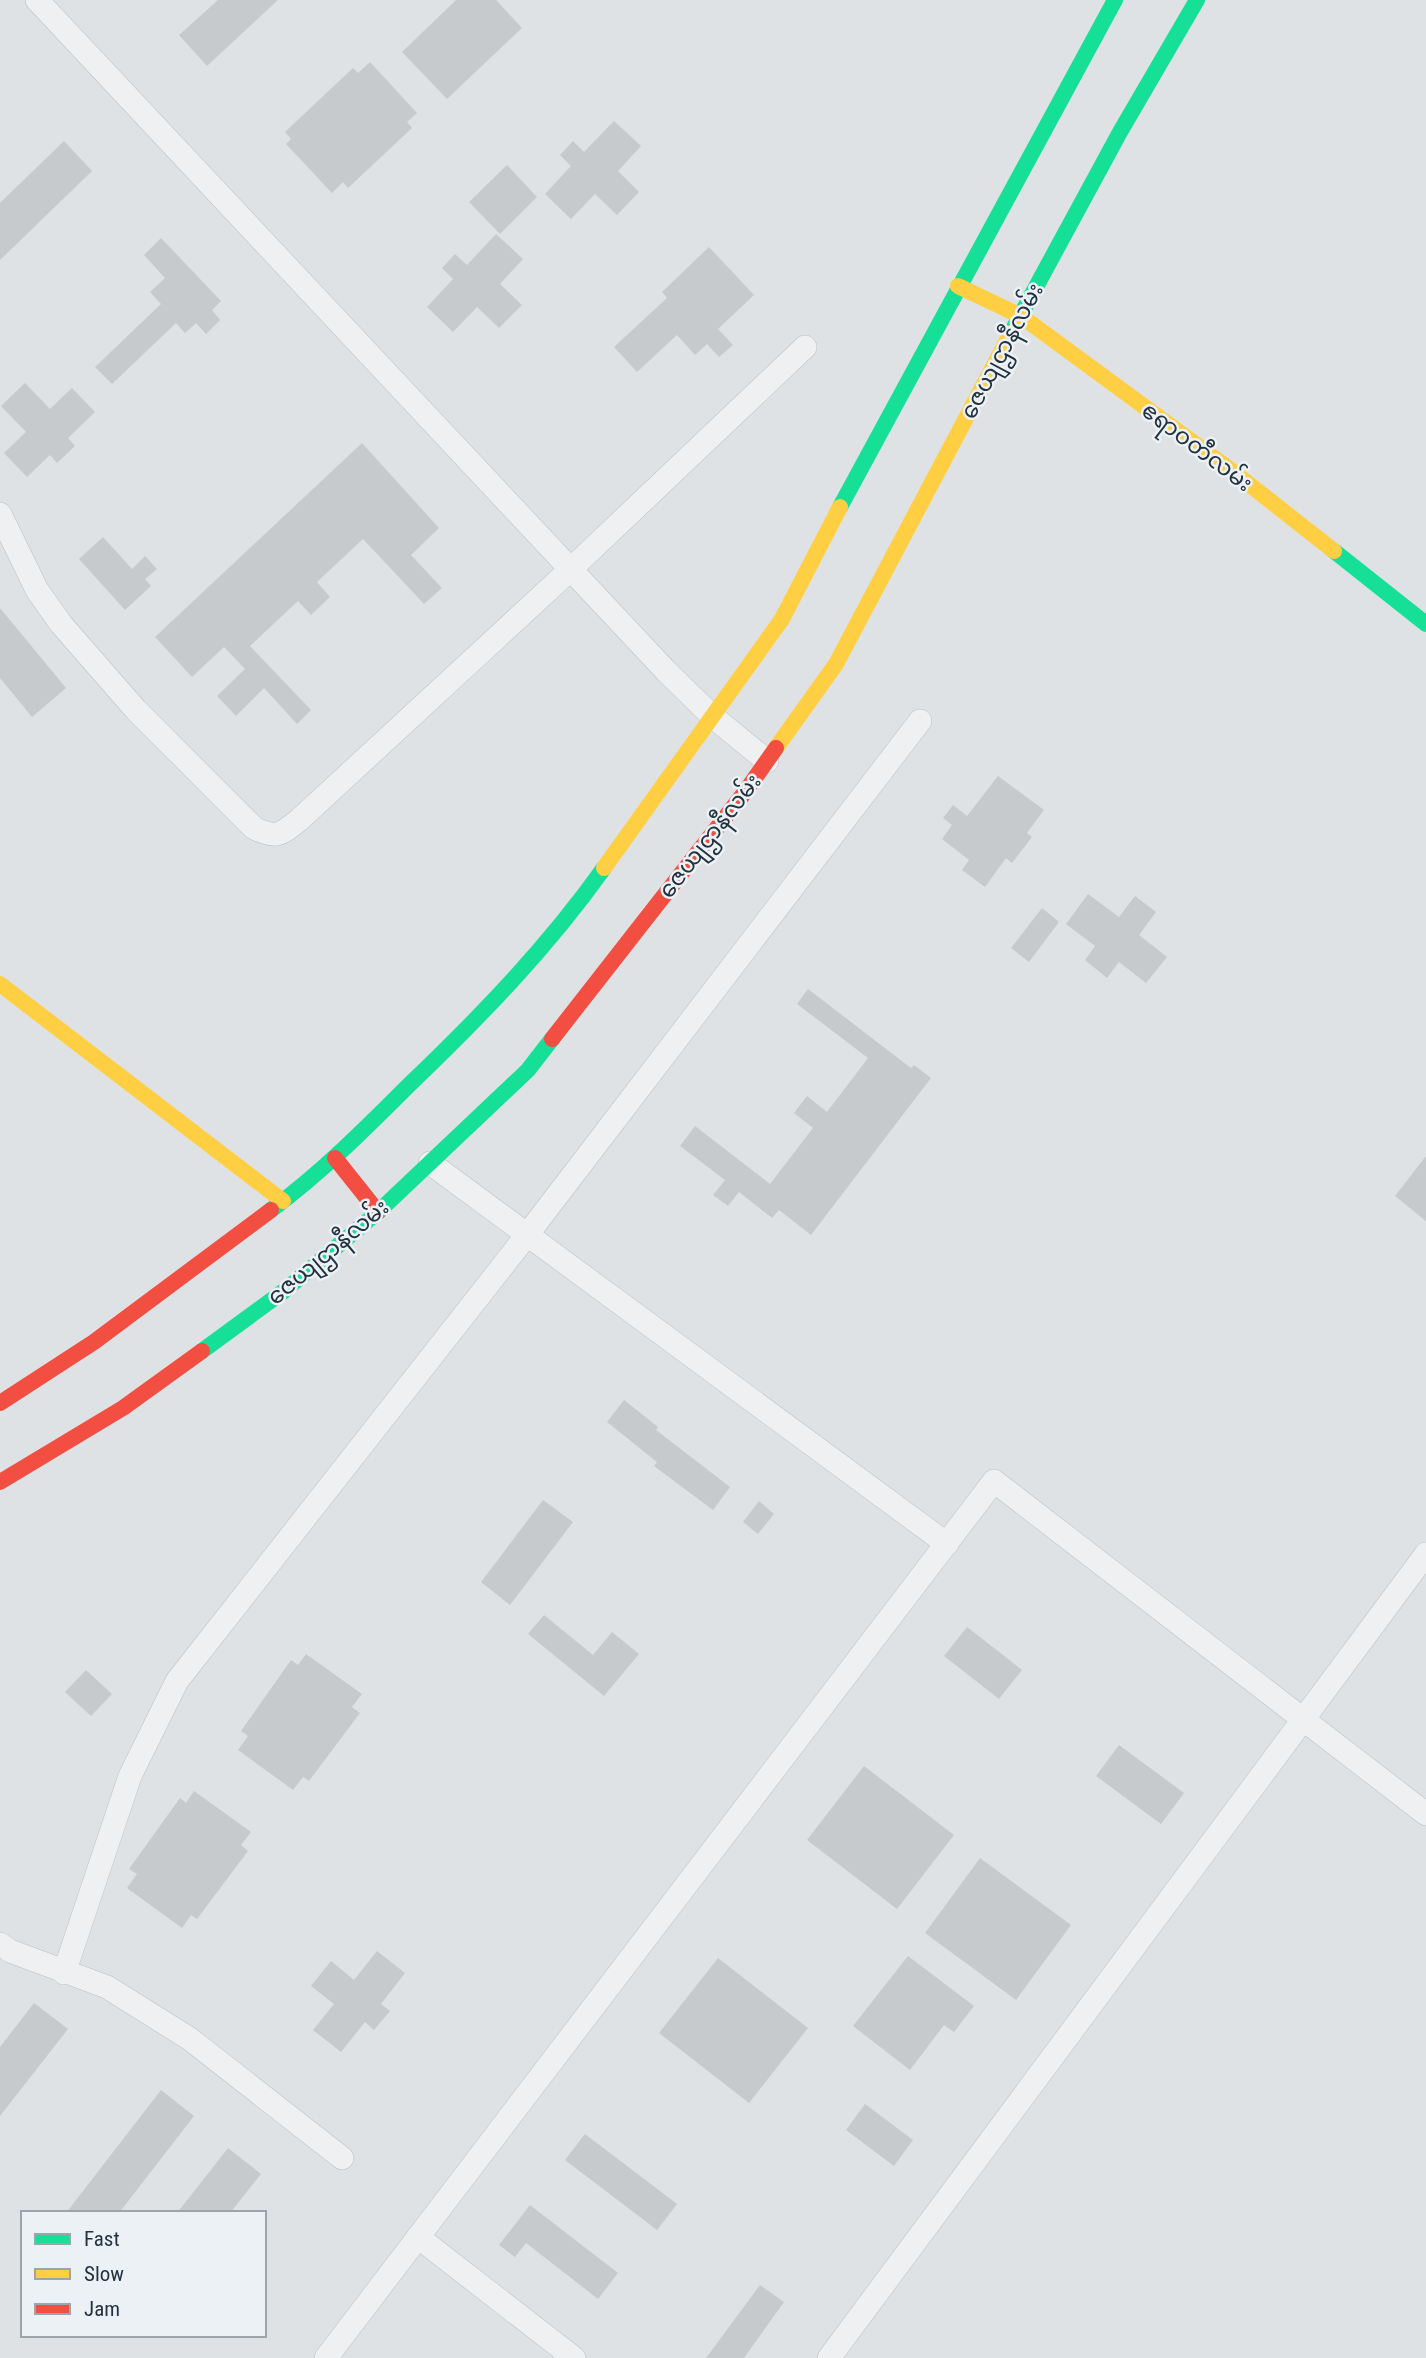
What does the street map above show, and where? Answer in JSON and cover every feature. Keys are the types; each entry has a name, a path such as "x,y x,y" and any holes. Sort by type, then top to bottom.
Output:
{"main road":[{"path":"0,1403 94,1342 283,1201 335,1157 485,1012 572,913 782,619 958,286 1115,0"},
{"name":"ဇေယျဌာနီလမ်း","path":"0,1482 123,1408 284,1291 378,1212 528,1070 767,761 836,664 1127,121 1198,0"},
{"name":"ဧရာဝတီလမ်း","path":"958,286 1021,316 1236,474 1426,624"},
{"path":"0,984 283,1201"},
{"path":"335,1157 378,1212"}],"street":[{"path":"37,0 666,671 712,716 767,761"},
{"path":"0,514 37,590 61,624 136,710 254,828 268,835 277,835 299,820 571,569 805,346"},
{"path":"64,1973 130,1776 177,1681 527,1235 920,721"},
{"path":"430,1163 947,1544"},
{"path":"326,2358 994,1481 1426,1814"},
{"path":"829,2358 1426,1554"},
{"path":"0,1944 10,1951 64,1973 107,1987 190,2039 342,2158"},
{"path":"418,2237 574,2358"}],"building":[{"path":"218,0 278,0 207,66 179,35"},
{"path":"456,0 496,0 522,28 447,99 402,52"},
{"path":"370,62 417,113 407,122 412,128 348,188 343,182 332,193 286,144 291,139 285,132 353,68 358,73"},
{"path":"614,121 641,146 618,171 639,192 617,215 595,194 571,219 545,194 571,166 560,155 573,141 584,152"},
{"path":"64,141 92,171 0,260 0,203"},
{"path":"507,165 537,197 500,234 469,202"},
{"path":"496,234 523,259 500,284 522,305 499,328 477,307 453,332 427,307 453,279 442,268 455,254 467,265"},
{"path":"161,238 221,301 212,310 220,320 206,334 196,323 185,333 176,323 112,384 95,367 161,304 150,292 165,278 144,255"},
{"path":"709,247 754,295 718,329 733,345 719,357 707,344 695,355 677,335 637,372 614,347 667,298 662,292"},
{"path":"25,383 50,409 72,388 95,412 68,438 75,446 57,463 50,455 27,477 4,453 26,432 1,406"},
{"path":"362,443 439,528 411,555 442,588 424,604 363,539 317,582 330,597 311,615 298,601 250,646 311,710 297,724 264,688 236,716 217,696 245,669 224,647 192,677 155,637"},
{"path":"103,537 132,569 145,556 157,569 145,579 151,586 125,610 79,559"},
{"path":"0,608 66,688 32,717 0,678"},
{"path":"998,776 1044,810 1027,833 1032,837 1012,863 1006,858 985,887 962,870 969,860 942,839 952,825 943,818 953,805 967,816"},
{"path":"1088,894 1119,917 1135,896 1156,912 1139,935 1167,957 1146,983 1119,962 1107,978 1085,960 1095,946 1066,924"},
{"path":"1042,908 1059,922 1029,962 1011,948"},
{"path":"808,989 911,1068 914,1065 931,1078 811,1235 779,1210 772,1218 739,1192 728,1206 713,1195 725,1180 680,1146 695,1126 770,1184 813,1128 794,1113 807,1096 827,1112 868,1058 797,1004"},
{"path":"1426,1156 1426,1221 1395,1196"},
{"path":"624,1400 658,1427 656,1430 730,1487 713,1510 654,1466 657,1462 607,1422"},
{"path":"543,1500 573,1522 510,1605 481,1582"},
{"path":"759,1501 774,1514 758,1534 743,1522"},
{"path":"544,1615 593,1655 612,1632 639,1654 604,1696 528,1634"},
{"path":"967,1627 1022,1670 999,1699 944,1656"},
{"path":"306,1654 362,1694 352,1707 360,1713 309,1781 303,1777 293,1790 238,1750 248,1736 241,1731 291,1660 298,1665"},
{"path":"86,1670 112,1694 91,1716 65,1692"},
{"path":"1119,1745 1184,1793 1161,1824 1096,1776"},
{"path":"864,1766 954,1835 897,1909 807,1840"},
{"path":"194,1791 251,1832 241,1845 248,1851 197,1919 191,1915 182,1928 127,1888 137,1874 129,1869 180,1798 186,1803"},
{"path":"980,1858 1071,1925 1016,2000 925,1933"},
{"path":"377,1951 405,1973 381,2004 390,2011 374,2030 365,2022 341,2052 313,2030 334,2004 311,1986 331,1961 354,1980"},
{"path":"908,1956 974,2006 954,2032 944,2025 910,2070 853,2026"},
{"path":"718,1958 808,2028 749,2103 659,2033"},
{"path":"34,2003 68,2029 0,2116 0,2047"},
{"path":"161,2090 194,2116 121,2211 68,2211"},
{"path":"865,2104 913,2140 894,2166 846,2130"},
{"path":"585,2134 677,2204 657,2230 565,2160"},
{"path":"228,2148 261,2174 232,2211 179,2211"},
{"path":"530,2205 618,2273 598,2299 526,2243 515,2257 499,2245"},
{"path":"760,2285 784,2302 744,2358 706,2358"}],"traffic: fast":[{"path":"840,507 1115,0"},
{"path":"1011,333 1120,132 1197,0"},
{"path":"1334,551 1426,624"},
{"path":"271,1210 342,1150 487,1008 536,954 604,868"},
{"path":"202,1351 284,1291 378,1212 528,1070 552,1039"}],"traffic: slow":[{"path":"958,286 1021,316 1236,474 1334,551"},
{"path":"776,748 836,664 1011,333"},
{"path":"604,868 782,619 840,507"},
{"path":"0,984 283,1201"}],"traffic: jam":[{"path":"552,1039 745,792 776,748"},
{"path":"335,1158 378,1212"},
{"path":"0,1403 94,1342 271,1210"},
{"path":"0,1482 123,1408 202,1351"}]}
